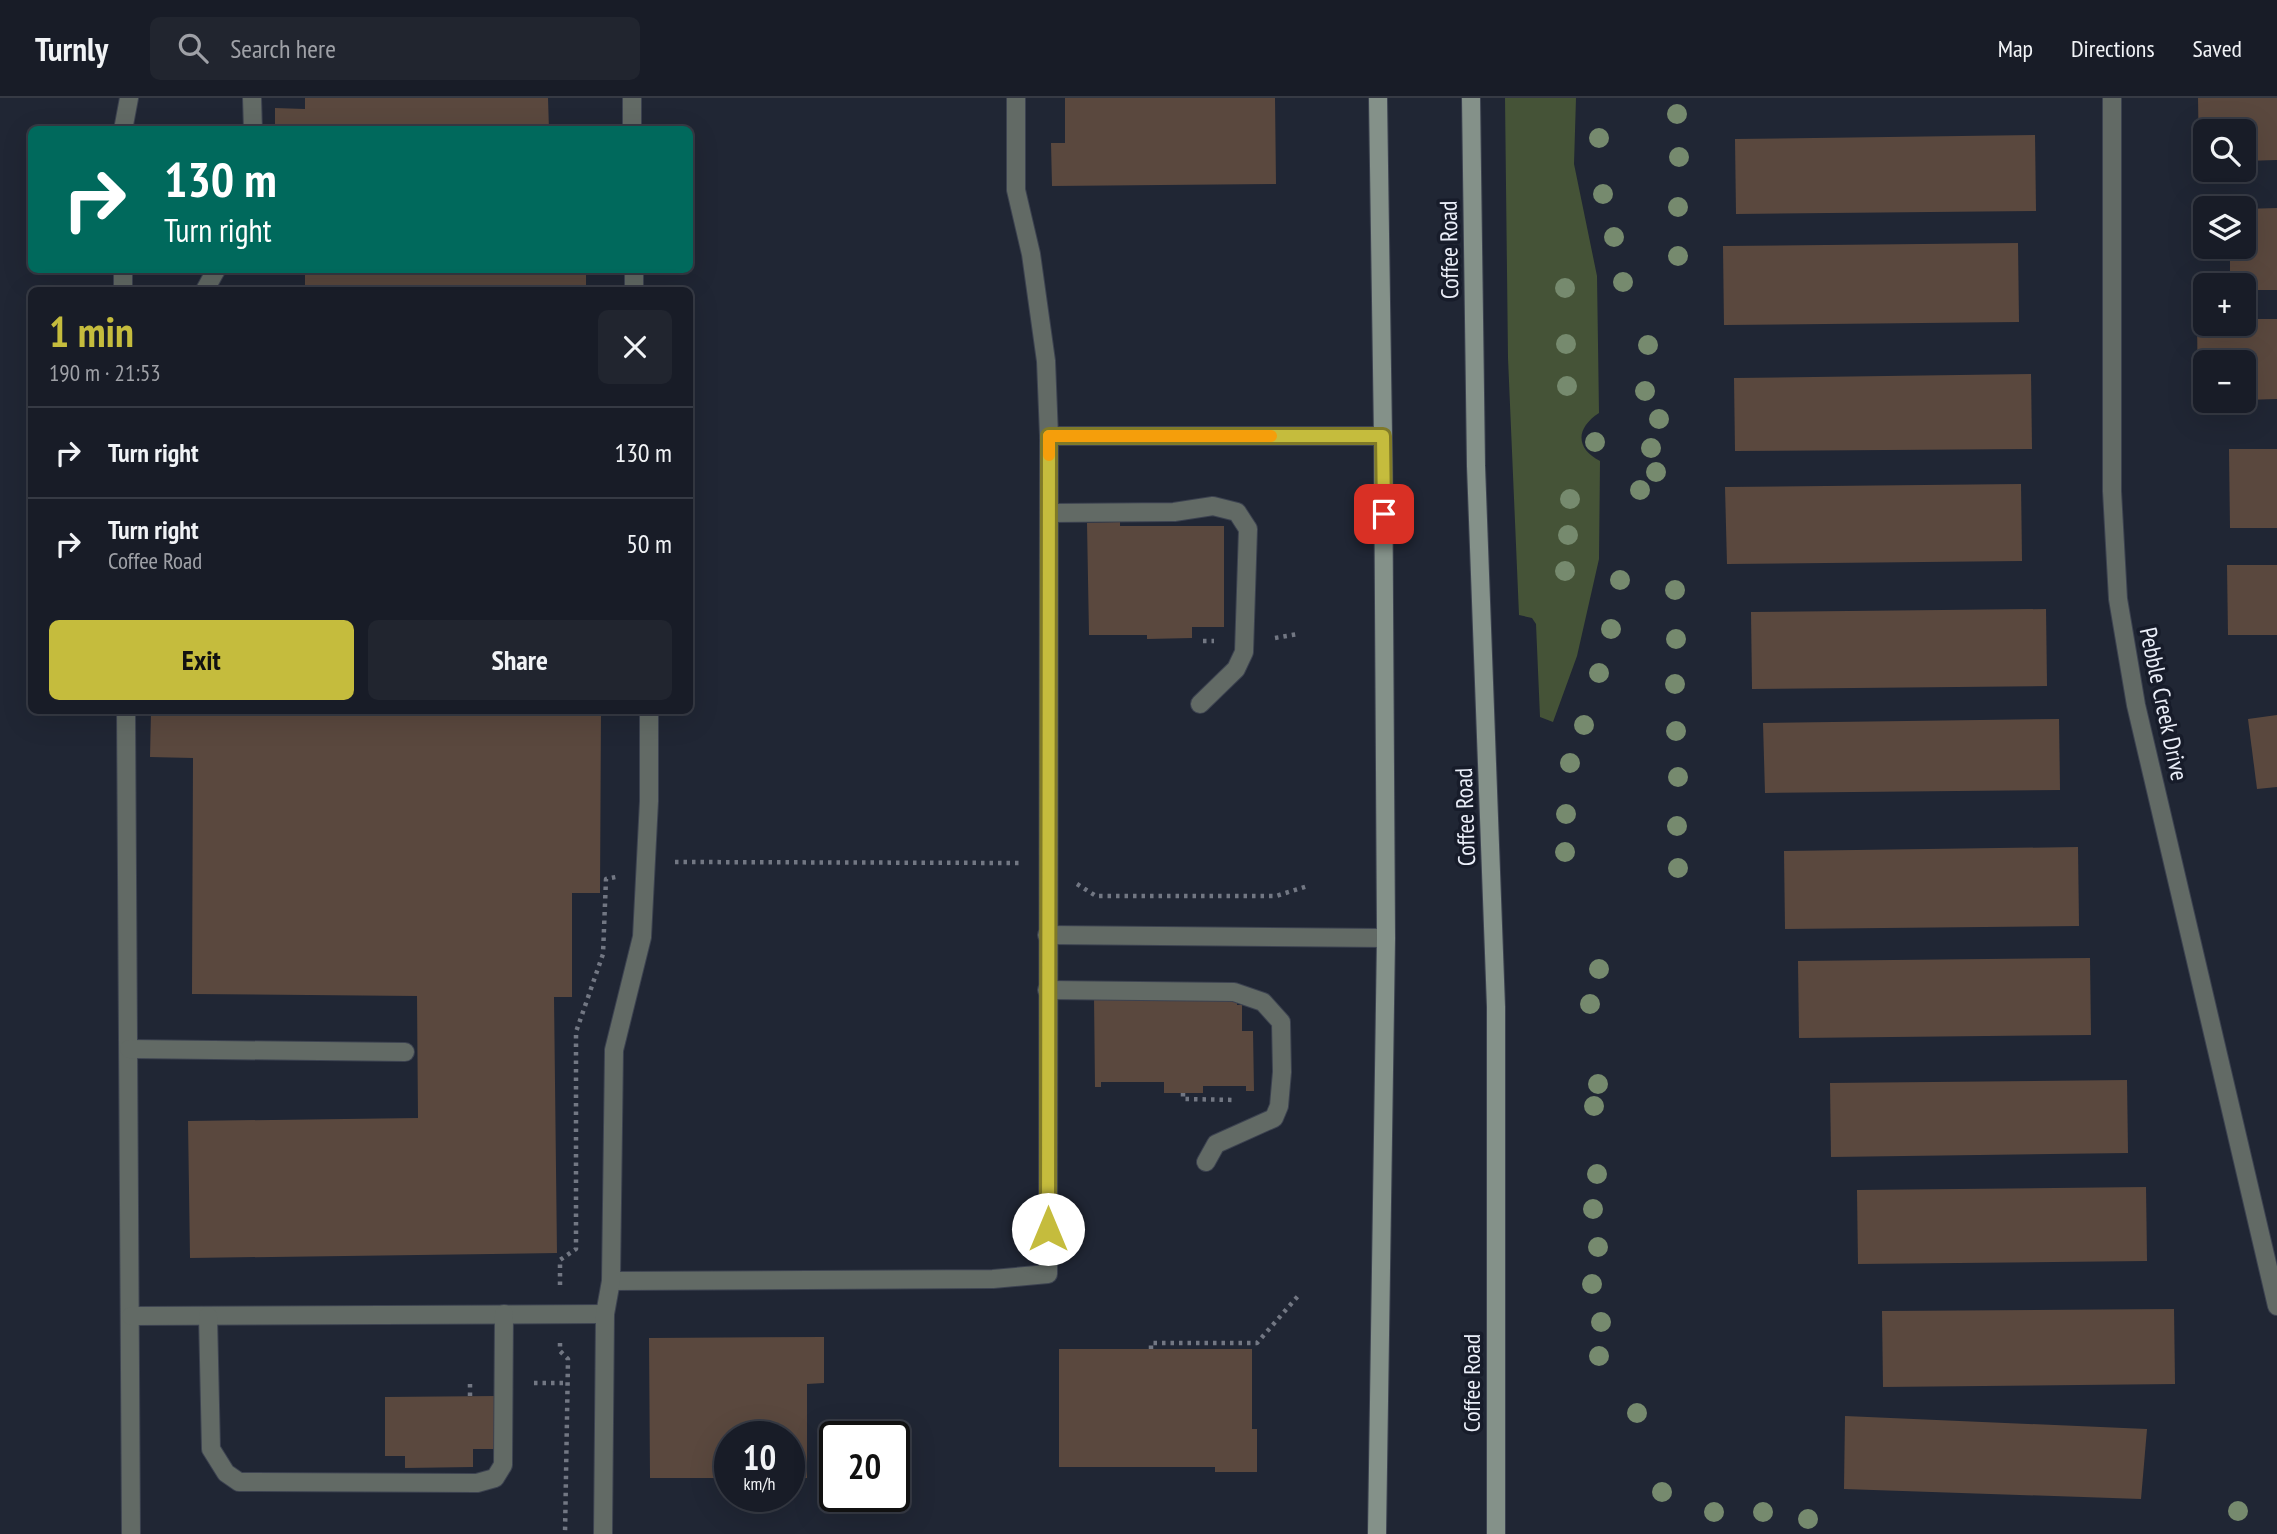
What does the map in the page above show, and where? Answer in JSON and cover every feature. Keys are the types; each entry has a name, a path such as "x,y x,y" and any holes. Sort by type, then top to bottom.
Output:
{"main road":[{"path":"1377,1534 1386,938 1378,98"},
{"name":"Coffee Road","path":"1471,98 1476,466 1496,1007 1496,1534"}],"street":[{"path":"124,126 129,98"},
{"path":"252,98 253,126"},
{"path":"632,98 632,126"},
{"path":"611,1281 993,1279 1048,1274 1049,436 1046,361 1031,254 1016,190 1016,98"},
{"name":"Pebble Creek Drive","path":"2112,98 2112,491 2118,598 2139,718 2277,1306"},
{"path":"1049,436 1383,436"},
{"path":"1049,513 1174,512 1213,506 1237,512 1248,529 1244,652 1236,669 1200,704"},
{"path":"126,714 131,1534"},
{"path":"603,1534 605,1314 611,1281 614,1050 642,937 649,801 649,714"},
{"path":"1047,934 1386,938"},
{"path":"1047,990 1234,992 1264,1002 1281,1022 1282,1072 1279,1106 1273,1118 1216,1144 1206,1162"},
{"path":"129,1049 405,1052"},
{"path":"208,1316 211,1449 226,1473 239,1482 477,1483 495,1478 503,1465 504,1314"},
{"path":"131,1316 605,1314"}],"path":[{"path":"565,1534 568,1359 560,1351 560,1260 576,1249 576,1032 603,954 606,879 676,862 1022,863 1084,886 1096,896 1276,896 1308,886"},
{"path":"1151,1349 1151,1343 1257,1343 1297,1296"}],"green space":[{"path":"1505,98 1576,98 1574,164 1597,276 1599,413 1586,425 1582,438 1586,450 1600,461 1599,559 1577,656 1553,722 1540,717 1536,624 1532,618 1519,615 1508,358"}],"building":[{"path":"305,98 548,98 549,126 275,126 275,108 305,109"},
{"path":"1065,98 1275,98 1276,184 1052,186 1051,143 1065,143"},
{"path":"2198,98 2277,98 2277,160 2256,161 2256,119 2198,119"},
{"path":"2035,135 2036,211 1736,214 1735,139"},
{"path":"2277,208 2277,290 2256,290 2256,273 2230,273 2230,259 2256,259 2256,209"},
{"path":"2018,243 2019,322 1724,325 1723,246"},
{"path":"305,273 586,273 586,287 305,287"},
{"path":"2256,319 2277,319 2277,399 2256,400 2256,350 2197,350 2197,336 2256,336"},
{"path":"2031,374 2032,449 1735,451 1734,378"},
{"path":"2229,449 2277,449 2277,528 2230,528"},
{"path":"2021,484 2022,561 1727,564 1725,487"},
{"path":"1120,522 1120,526 1224,526 1224,627 1192,627 1192,638 1147,639 1147,635 1089,635 1087,523"},
{"path":"2227,565 2277,565 2277,635 2228,635"},
{"path":"2046,609 2047,686 1752,689 1751,612"},
{"path":"151,714 601,714 600,893 572,893 572,997 554,997 557,1253 190,1258 188,1121 418,1118 417,996 192,994 193,758 150,757"},
{"path":"2277,715 2277,787 2257,789 2248,719"},
{"path":"2059,719 2060,790 1765,793 1763,723"},
{"path":"2078,847 2079,926 1785,929 1784,851"},
{"path":"2090,958 2091,1035 1799,1038 1798,961"},
{"path":"1094,997 1179,997 1179,1001 1237,1001 1237,1005 1242,1005 1242,1031 1253,1031 1254,1091 1246,1091 1246,1086 1203,1086 1203,1093 1164,1093 1164,1082 1101,1082 1101,1087 1095,1087"},
{"path":"2127,1080 2128,1153 1831,1157 1830,1083"},
{"path":"2146,1187 2147,1261 1858,1264 1857,1190"},
{"path":"2174,1309 2175,1384 1883,1387 1882,1311"},
{"path":"824,1337 824,1383 807,1384 807,1478 805,1421 714,1421 714,1478 650,1478 649,1338"},
{"path":"1059,1349 1252,1349 1252,1429 1257,1429 1257,1472 1215,1472 1215,1467 1059,1467"},
{"path":"497,1396 498,1449 473,1449 473,1467 405,1468 405,1456 385,1456 385,1397"},
{"path":"1845,1416 2147,1429 2141,1499 1844,1489"}],"slow traffic":[{"path":"1049,455 1049,436 1271,436"}],"route":[{"path":"1048,1229 1046,1054 1049,436 1383,436 1384,514"}]}
